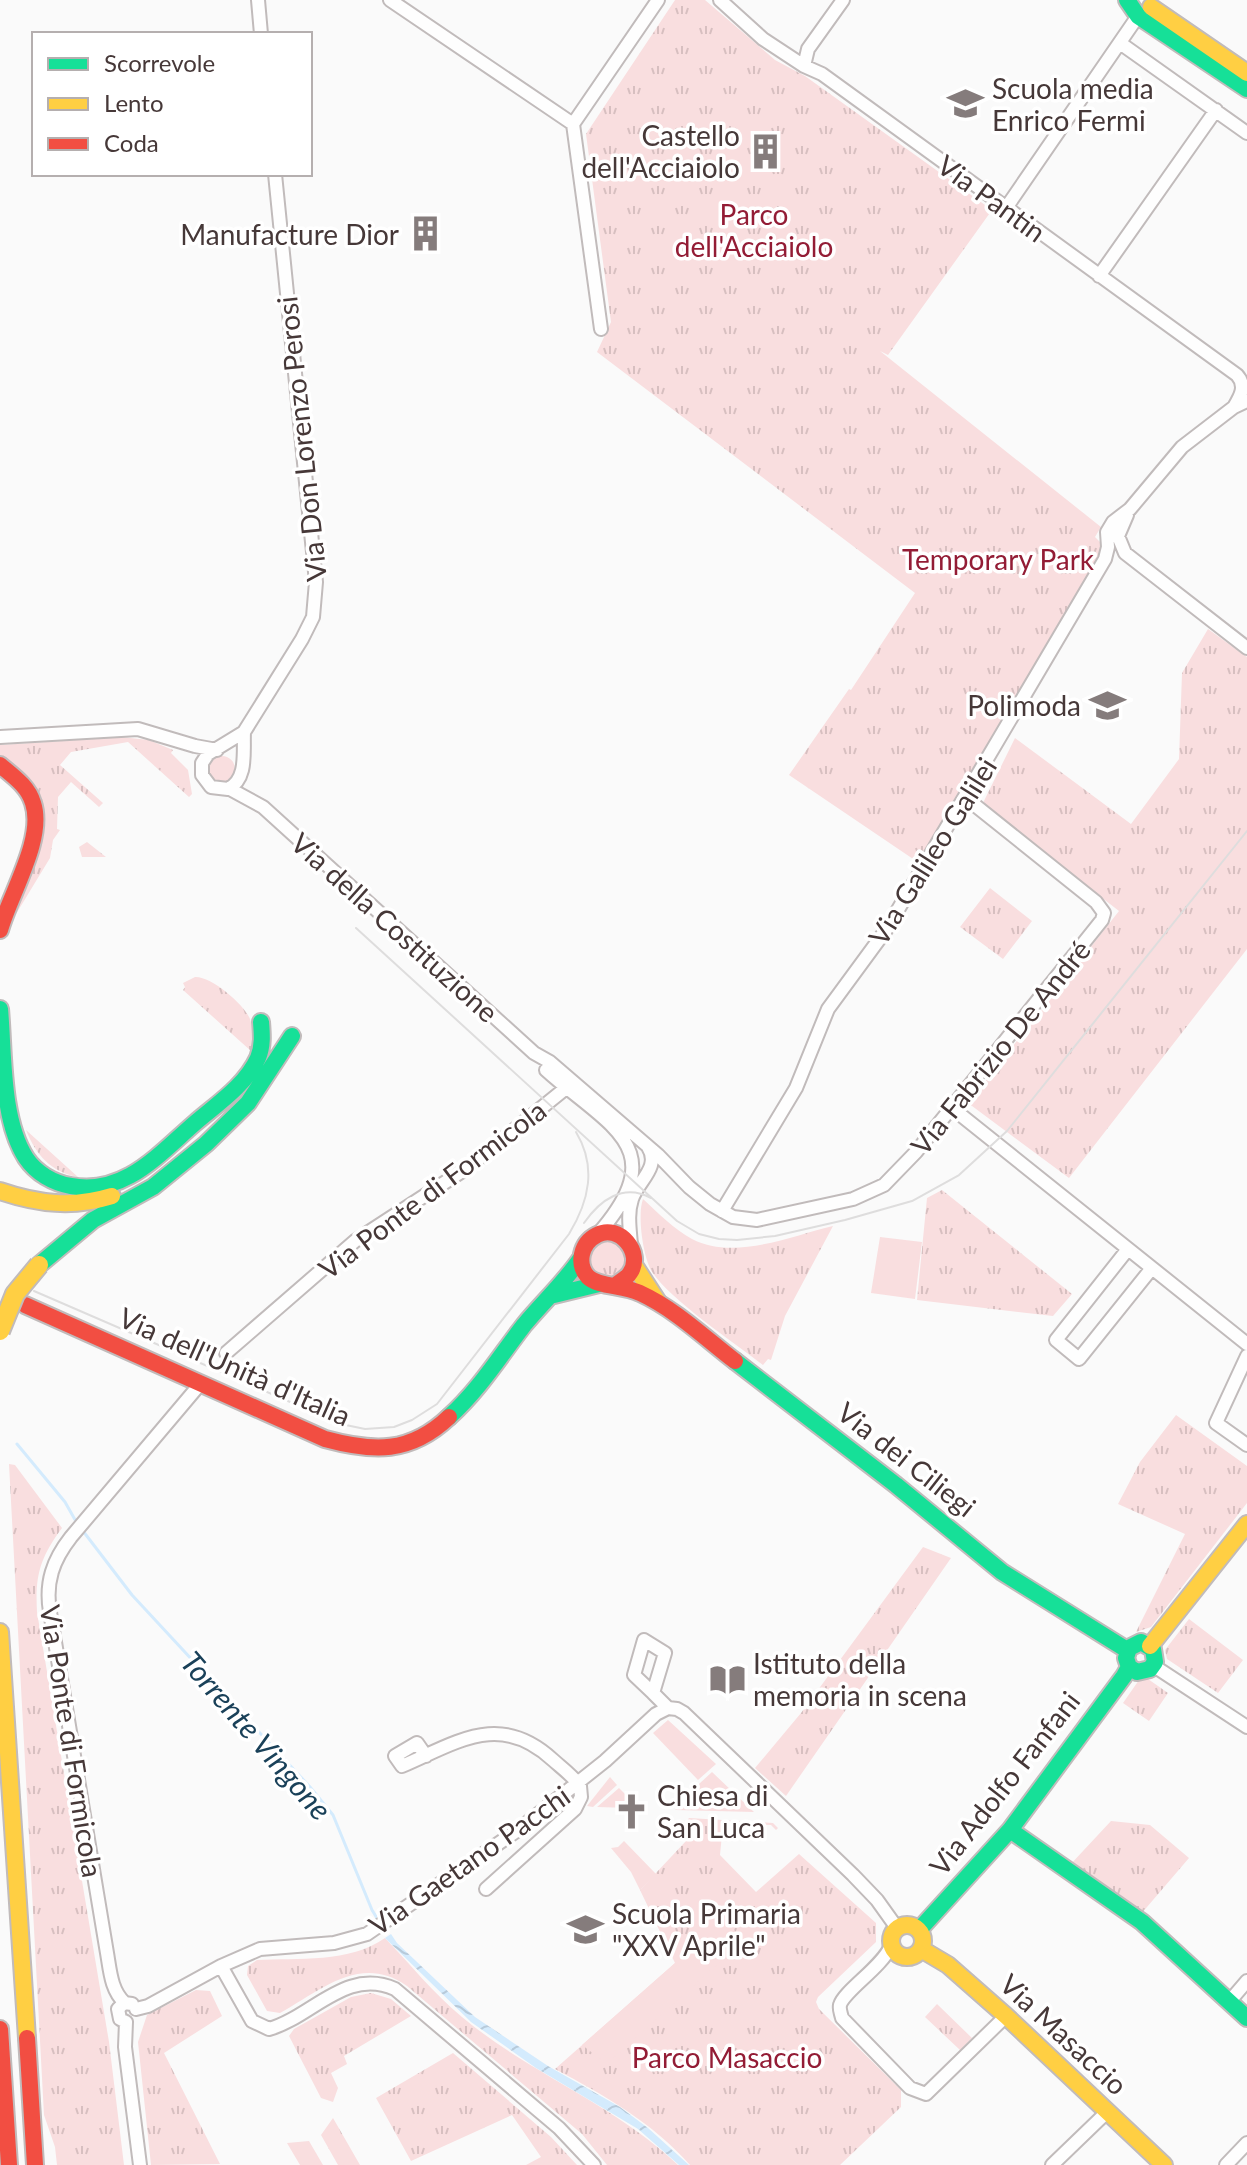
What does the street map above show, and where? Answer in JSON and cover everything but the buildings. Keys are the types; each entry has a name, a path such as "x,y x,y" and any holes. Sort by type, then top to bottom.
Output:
{"main road":[{"path":"1127,0 1148,7 1247,73"},
{"path":"1148,7 1247,89"},
{"path":"0,765 25,789 36,820 35,841 3,914 0,930"},
{"path":"0,1009 13,1127 20,1149 42,1175 56,1183 78,1188 115,1185 131,1177 154,1161 231,1092 247,1077 256,1062 263,1045 261,1022"},
{"path":"0,1332 11,1300 39,1265 93,1220 153,1187 206,1144 248,1103 292,1036"},
{"path":"0,1191 50,1205 100,1201 149,1183 206,1144"},
{"path":"608,1284 585,1273 581,1258 585,1245 598,1234 616,1233 631,1245"},
{"name":"Via dei Ciliegi","path":"631,1245 634,1265 658,1302"},
{"name":"Via dell'Unità d'Italia","path":"25,1305 346,1446 376,1450 398,1447 424,1438 453,1417 534,1312 554,1295 581,1258"},
{"path":"554,1295 608,1284 629,1276 634,1265"},
{"name":"Via dei Ciliegi","path":"608,1284 658,1302 896,1485 1002,1572 1128,1659"},
{"path":"1150,1646 1247,1524"},
{"path":"0,1632 35,2165"},
{"path":"1136,1643 1150,1646 1155,1653 1154,1666 1142,1672 1128,1659 1136,1643"},
{"name":"Via Adolfo Fanfani","path":"920,1940 1010,1830 1128,1659"},
{"path":"1010,1830 1142,1922 1247,2018"},
{"name":"Via Masaccio","path":"920,1940 911,1957 903,1957 894,1937 908,1925 920,1940 1006,2016 1164,2165"},
{"path":"0,2029 9,2165"}],"street":[{"path":"258,0 261,32"},
{"path":"390,0 573,124"},
{"path":"601,329 573,124 658,0"},
{"name":"Via Pantin","path":"720,0 763,39 822,74 1237,375 1242,389 1234,407"},
{"path":"804,66 808,49 843,0"},
{"path":"1006,208 1148,7"},
{"path":"1120,43 1247,133"},
{"path":"1099,276 1216,110"},
{"name":"Via Don Lorenzo Perosi","path":"218,749 244,732 306,632 316,602 275,176"},
{"name":"Via Galileo Galilei","path":"722,1211 796,1088 828,1009 886,930 1105,559 1109,527 1130,509 1182,447 1234,407 1247,401"},
{"path":"1130,509 1119,531 1119,543 1125,553 1247,648"},
{"path":"0,737 138,729 195,746 218,749 235,754 242,770 237,784 230,789 212,788 202,775 205,757 218,749"},
{"name":"Via Don Lorenzo Perosi","path":"242,770 244,732"},
{"name":"Via della Costituzione","path":"242,770 256,802"},
{"name":"Via della Costituzione","path":"230,789 256,802 534,1053 550,1062 684,1182 722,1211"},
{"name":"Via Fabrizio De André","path":"722,1211 741,1220 757,1220 867,1194 895,1176 1100,922 1104,913 1089,896 966,798"},
{"name":"Via della Costituzione","path":"534,1053 543,1067 629,1145 632,1178 620,1207 598,1234"},
{"name":"Via Ponte di Formicola","path":"226,1353 355,1241 467,1168 566,1088"},
{"path":"952,1108 1243,1341"},
{"name":"Via dei Ciliegi","path":"631,1245 631,1205 653,1158 647,1146"},
{"path":"646,1176 666,1174 684,1182"},
{"path":"1128,1249 1056,1340 1079,1359 1152,1268"},
{"path":"1247,1356 1216,1423 1247,1445"},
{"name":"Via Ponte di Formicola","path":"131,2006 119,1998 108,1962 48,1599 53,1567 71,1537 201,1383"},
{"path":"1154,1666 1247,1727"},
{"path":"653,1693 668,1708 684,1713 877,1900 894,1937 883,1961 843,2000 840,2012 842,2018 910,2088 926,2094 1006,2016"},
{"name":"Via Gaetano Pacchi","path":"221,1966 260,1949 334,1943 367,1934 508,1838 605,1761 656,1714 668,1708"},
{"name":"Via Gaetano Pacchi","path":"426,1756 474,1735 504,1733 539,1748 578,1782 581,1797 575,1809 486,1889"},
{"path":"131,2006 148,2006 221,1966 252,2021 269,2029 360,1983 380,1983 395,1989 559,2128 594,2165"},
{"path":"1229,2002 1247,1981"},
{"name":"Via Ponte di Formicola","path":"131,2006 119,2006 117,2012 120,2019 126,2022 125,2047 140,2165"},
{"path":"1052,2165 1107,2112"},
{"path":"1226,2165 1247,2143"}],"green space":[{"path":"675,0 705,0 775,60 805,76 992,210 888,355 880,351 1101,527 1095,537 1103,545 1104,554 922,865 789,775 851,690 915,593 597,352 611,322 586,134"},
{"path":"1208,629 1247,657 1247,949 1069,1178 968,1103 1119,911 982,805 1015,738 1131,824 1179,759 1182,673"},
{"path":"121,737 149,740 173,750 171,753 188,770 192,794 189,797 128,742 71,752 60,765 103,803 99,807 71,782 58,797 57,829 60,830 53,840 50,858 16,914 42,840 0,756 0,745"},
{"path":"222,756 232,759 235,769 232,779 222,782 212,779 209,769 212,759"},
{"path":"87,842 106,857 82,857 79,847"},
{"path":"990,888 1032,921 1003,959 960,927"},
{"path":"195,977 218,986 247,1013 251,1026 251,1051 183,990 183,983"},
{"path":"26,1130 78,1177 52,1167 35,1147"},
{"path":"942,1190 1072,1294 1053,1316 917,1300 927,1198"},
{"path":"643,1199 692,1239 726,1248 762,1244 833,1226 785,1316 771,1360 768,1359 763,1365 688,1308 652,1272 642,1236"},
{"path":"880,1237 922,1242 915,1299 871,1293"},
{"path":"608,1240 622,1245 627,1259 622,1273 608,1278 594,1273 589,1259 594,1245"},
{"path":"1176,1415 1247,1466 1247,1503 1151,1627 1136,1632 1185,1534 1118,1504 1140,1462"},
{"path":"9,1464 15,1465 62,1528 40,1567 37,1612 109,2042 124,2165 57,2165 55,2147 44,2115"},
{"path":"923,1547 951,1558 786,1796 755,1768 801,1713"},
{"path":"1189,1619 1243,1660 1218,1693 1167,1659 1165,1650"},
{"path":"1148,1679 1168,1693 1149,1721 1123,1703 1139,1680"},
{"path":"668,1720 716,1764 698,1780 653,1733"},
{"path":"712,1772 754,1812 676,1810 674,1807"},
{"path":"610,1777 617,1785 593,1807 587,1806"},
{"path":"619,1788 635,1804 630,1808 597,1807"},
{"name":"Parco Masaccio","path":"689,1818 773,1823 778,1828 776,1830 771,1825 723,1824 720,1855 756,1892 799,1854 876,1923 876,1942 816,2002 819,2009 901,2090 901,2107 840,2165 690,2165 644,2123 555,2069 675,1963 640,1890 686,1841 681,1835 692,1828 686,1822"},
{"path":"1111,1821 1150,1825 1189,1858 1141,1914 1069,1866"},
{"path":"624,1841 656,1874 640,1890 631,1872 611,1848 618,1847"},
{"path":"724,1920 744,1940 607,2064 582,2045"},
{"path":"385,1938 462,2017 515,2055 627,2124 678,2165 607,2165 582,2134 407,1986 390,1977 374,1973 342,1978 280,2013 267,2011 247,1975 248,1966 257,1960 340,1955 356,1952"},
{"path":"196,1990 210,1991 222,2016 164,2053 220,2164 151,2165 138,2042 147,2015"},
{"path":"371,1993 391,1999 411,2016 344,2056 347,2064 331,2073 338,2088 333,2102 321,2098 289,2036 294,2029 351,1997"},
{"path":"937,2004 972,2038 960,2050 925,2017"},
{"path":"453,2053 551,2137 577,2165 526,2165 541,2157 512,2115 411,2161 376,2098"},
{"path":"333,2118 360,2165 338,2165 321,2135"},
{"path":"309,2141 323,2165 300,2165 287,2143"}],"water":[{"path":"391,1934 475,2017 548,2066 620,2107 689,2165 679,2165 638,2129 536,2068 471,2022 385,1938"}],"waterway":[{"name":"Torrente Vingone","path":"17,1444 65,1502 78,1525"},
{"name":"Torrente Vingone","path":"83,1531 132,1595 333,1815 380,1923"}],"tram line":[{"path":"356,928 677,1221 699,1234 719,1239 775,1236 912,1201 959,1175 1007,1131 1247,831"},
{"path":"34,1291 341,1424 365,1429 394,1427 437,1404 569,1234 588,1184 587,1158 576,1132"},
{"path":"584,1223 597,1207 613,1196 631,1192 651,1198"}],"traffic: fast":[{"path":"1127,0 1138,16 1247,89"},
{"path":"0,1009 8,1105 18,1142 26,1158 51,1180 64,1185 90,1187 108,1185 139,1170 230,1094 258,1058 261,1022"},
{"path":"39,1265 93,1220 153,1187 206,1144 248,1103 292,1036"},
{"path":"449,1417 480,1384 524,1325 581,1258"},
{"path":"554,1295 599,1284"},
{"path":"735,1361 896,1485 1002,1572 1127,1650"},
{"path":"919,1930 1010,1830 1124,1676 1129,1667 1126,1658 1129,1648 1141,1642 1153,1649 1155,1662 1150,1669 1137,1672 1129,1667"},
{"path":"1010,1830 1142,1922 1247,2018"}],"traffic: slow":[{"path":"1151,7 1247,73"},
{"path":"0,1191 56,1203 112,1196"},
{"path":"0,1331 15,1294 39,1265"},
{"path":"634,1265 658,1302"},
{"path":"1150,1646 1247,1524"},
{"path":"0,1632 27,2038"},
{"path":"907,1925 918,1930 923,1941 918,1952 907,1957 896,1952 891,1941 896,1930 907,1925"},
{"path":"921,1949 948,1965 1006,2016 1164,2165"}],"traffic: jam":[{"path":"0,765 28,791 35,817 30,850 0,930"},
{"path":"616,1285 630,1273 634,1257 632,1249 621,1236 605,1232 597,1235 584,1248 581,1260 588,1277 598,1283 634,1290 653,1300 678,1315 735,1361"},
{"path":"25,1305 325,1439 375,1448 390,1447 420,1438 449,1417"},
{"path":"0,2029 9,2165"},
{"path":"27,2038 35,2165"}],"place":[{"name":"Scuola media Enrico Fermi","path":"966,104"},
{"name":"Castello dell'Acciaiolo","path":"766,151"},
{"name":"Manufacture Dior","path":"425,234"},
{"name":"Polimoda","path":"1107,705"},
{"name":"Istituto della memoria in scena","path":"727,1679"},
{"name":"Chiesa di San Luca","path":"631,1811"},
{"name":"Scuola Primaria \"XXV Aprile\"","path":"586,1929"}],"park label":[{"name":"Parco dell'Acciaiolo","path":"754,230"},
{"name":"Temporary Park","path":"998,559"}]}
